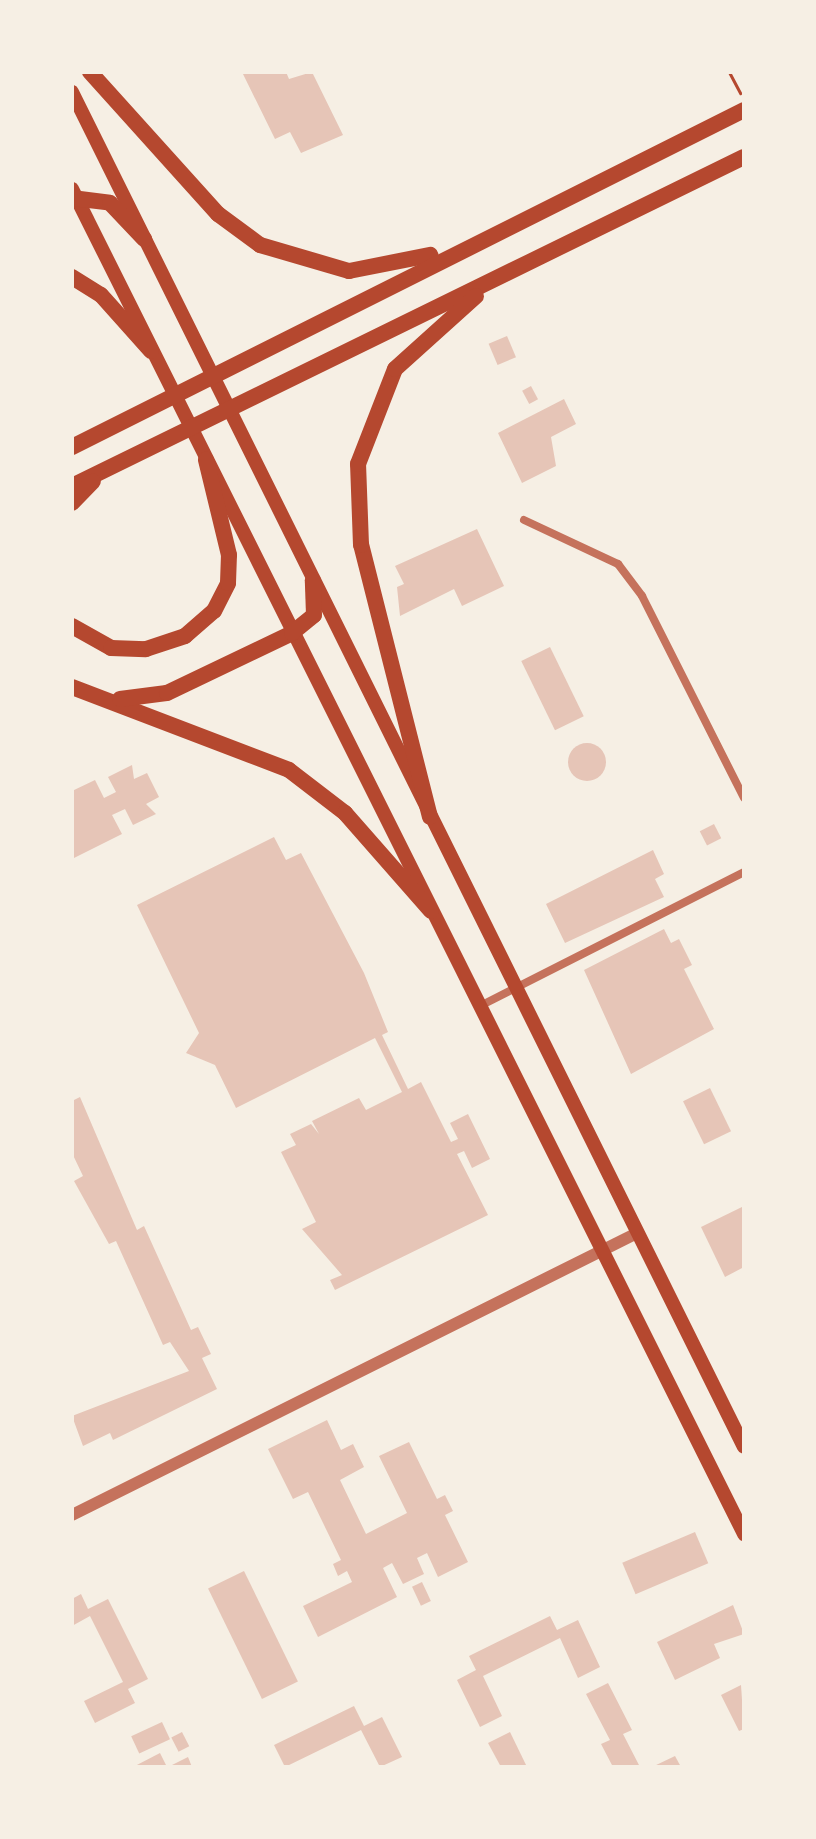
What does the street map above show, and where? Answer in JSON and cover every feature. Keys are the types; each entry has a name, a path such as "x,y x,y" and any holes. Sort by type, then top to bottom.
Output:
{"highway":[{"path":"90,72 218,214 284,256 372,270 452,250 508,229 744,110"},
{"path":"72,486 287,378 475,292 520,266 744,157"},
{"path":"73,195 110,203 144,239"},
{"path":"72,447 452,250"},
{"path":"72,277 101,295 151,351"},
{"path":"430,817 361,545 358,464 395,369 475,292"},
{"path":"72,437 114,425"},
{"path":"72,626 111,648 146,649 185,636 214,611 228,583 229,555 206,460"},
{"path":"72,503 105,470"},
{"path":"110,700 167,693 292,633 314,615 313,580"},
{"path":"72,687 289,770 345,813 431,911"}],"main road":[{"path":"72,92 744,1447"},
{"path":"73,195 744,1534"}],"street":[{"path":"524,520 618,564 642,596 744,798"},
{"path":"480,1006 744,872"},
{"path":"72,1514 637,1233"}],"path":[{"path":"729,72 744,102"}],"building":[{"path":"242,72 286,72 289,79 312,72 343,135 301,153 290,132 275,139"},
{"path":"507,336 516,357 498,365 489,344"},
{"path":"531,386 538,399 529,404 522,391"},
{"path":"564,399 576,424 551,437 556,466 522,483 498,433"},
{"path":"477,529 504,586 462,606 454,589 400,616 397,587 404,584 395,566"},
{"path":"550,647 584,716 555,730 521,661"},
{"path":"587,743 601,748 606,762 601,776 587,781 573,776 568,762 573,748"},
{"path":"132,765 134,779 147,773 159,797 146,804 156,814 133,825 125,809 112,815 122,834 72,859 72,791 95,780 104,798 116,792 108,777"},
{"path":"714,824 721,838 707,846 700,831"},
{"path":"274,837 286,860 301,853 364,973 388,1032 382,1035 408,1089 421,1082 451,1142 458,1139 450,1123 468,1114 490,1159 472,1168 464,1151 457,1154 488,1215 335,1290 330,1280 342,1275 302,1229 316,1222 281,1152 296,1145 290,1134 311,1124 319,1134 312,1121 359,1098 366,1110 402,1092 375,1038 236,1108 215,1065 186,1053 199,1033 137,905"},
{"path":"653,850 664,874 655,879 664,897 565,943 546,904"},
{"path":"664,929 671,943 679,939 692,965 684,969 714,1029 631,1074 584,970"},
{"path":"710,1088 731,1131 704,1144 683,1101"},
{"path":"80,1097 137,1230 144,1226 191,1330 198,1327 211,1354 202,1358 217,1389 113,1440 110,1433 83,1446 72,1416 189,1371 170,1342 163,1345 116,1241 109,1244 74,1181 83,1176 72,1153 72,1101"},
{"path":"744,1206 744,1267 725,1277 701,1227"},
{"path":"327,1420 341,1450 353,1444 364,1467 340,1480 366,1534 407,1513 379,1456 409,1442 437,1499 445,1495 453,1511 445,1515 468,1562 438,1577 427,1553 417,1558 424,1574 403,1584 392,1563 383,1568 397,1597 318,1637 303,1606 352,1582 347,1571 338,1576 333,1564 341,1560 308,1492 293,1499 268,1449"},
{"path":"695,1532 708,1563 636,1594 622,1563"},
{"path":"244,1571 298,1682 262,1699 208,1589"},
{"path":"422,1582 431,1601 421,1606 412,1587"},
{"path":"81,1594 88,1609 108,1599 148,1679 128,1689 135,1703 95,1723 84,1701 123,1682 90,1616 72,1626 72,1599"},
{"path":"733,1605 744,1634 714,1644 720,1658 675,1680 657,1642"},
{"path":"550,1616 557,1630 578,1620 600,1667 578,1678 560,1638 483,1676 502,1716 480,1727 457,1680 476,1670 469,1656"},
{"path":"608,1683 632,1730 623,1734 640,1767 613,1767 601,1744 610,1740 586,1694"},
{"path":"741,1685 744,1729 739,1731 721,1695"},
{"path":"354,1706 364,1726 382,1717 402,1757 380,1767 361,1730 285,1767 274,1745"},
{"path":"162,1722 170,1739 139,1754 131,1736"},
{"path":"182,1732 189,1746 179,1752 171,1737"},
{"path":"510,1732 527,1767 501,1767 488,1743"},
{"path":"160,1753 167,1767 133,1767"},
{"path":"675,1756 681,1767 652,1767"},
{"path":"188,1757 192,1767 168,1767"}]}
